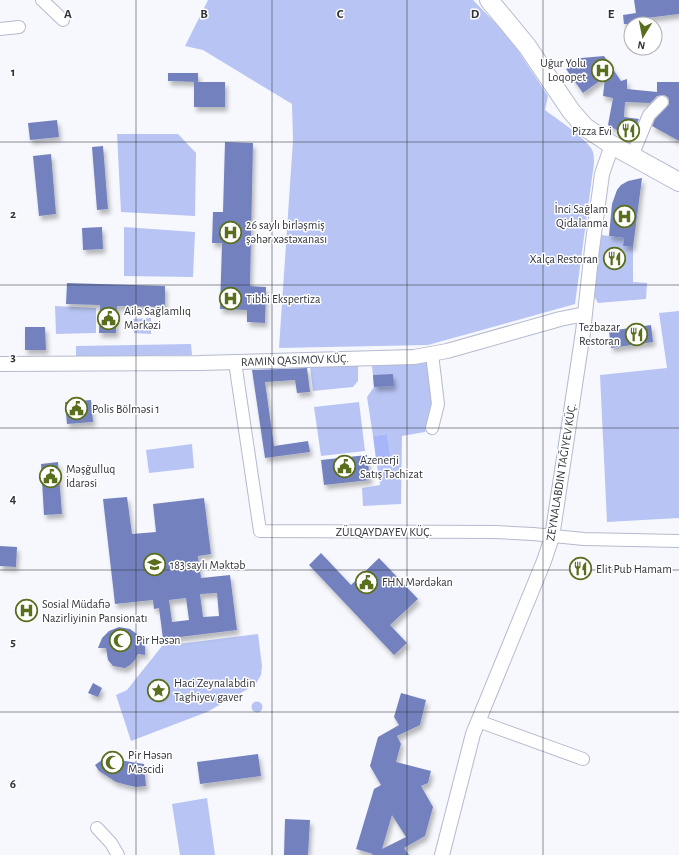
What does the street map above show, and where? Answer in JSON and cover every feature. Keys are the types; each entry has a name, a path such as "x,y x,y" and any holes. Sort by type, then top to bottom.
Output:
{"main road":[{"path":"489,0 527,46 578,119 591,132 679,182"}],"street":[{"path":"42,0 63,20"},
{"path":"0,28 19,27"},
{"path":"632,156 650,115 662,102"},
{"path":"442,855 469,749 478,721 544,561 552,537 585,314 602,174 612,145"},
{"path":"0,364 79,365 414,357 446,351 560,319 585,314"},
{"path":"432,354 438,404 432,428"},
{"name":"ZÜLQAYDAYEV KÜÇ.","path":"234,362 260,531 501,532 584,539 679,541"},
{"path":"478,721 583,759"},
{"path":"97,828 111,843 118,855"}],"shaded area":[{"path":"208,0 473,0 509,37 548,96 545,110 582,138 593,151 594,163 575,304 428,345 279,348 293,140 292,104 203,50 185,46"},
{"path":"117,134 178,134 196,153 195,216 121,212"},
{"path":"124,227 195,232 193,277 124,276"},
{"path":"601,235 624,238 623,246 633,247 633,282 647,283 646,299 598,303 594,296"},
{"path":"55,306 96,308 96,333 56,334"},
{"path":"679,311 679,518 607,522 600,375 667,368 659,313"},
{"path":"151,318 151,334 134,333 133,319"},
{"path":"191,344 192,355 76,357 76,346"},
{"path":"428,362 432,401 425,432 402,436 401,504 363,506 362,488 380,485 376,459 389,458 387,434 373,436 367,397 374,387 372,366"},
{"path":"358,365 358,381 353,387 313,391 310,366"},
{"path":"359,402 365,451 321,456 314,407"},
{"path":"387,434 390,458 376,459 373,436"},
{"path":"192,444 194,468 149,473 146,450"},
{"path":"258,634 262,666 261,675 255,685 207,712 131,741 116,695 127,690 162,646"},
{"path":"257,701 261,703 263,707 261,711 257,713 253,711 251,707 253,703"},
{"path":"207,798 215,855 180,855 172,804"}],"building":[{"path":"634,0 679,0 679,14 663,16 623,16 636,13"},
{"path":"604,56 621,81 627,79 627,89 657,92 657,82 679,82 679,141 652,126 655,119 669,104 668,97 664,95 657,96 650,103 625,102 624,117 639,119 631,138 608,125 613,98 603,96 605,77 583,93 566,69 581,58"},
{"path":"168,73 198,73 198,82 168,81"},
{"path":"194,82 225,82 225,107 194,107"},
{"path":"57,120 59,137 30,140 28,123"},
{"path":"225,142 253,143 250,286 266,287 265,323 247,322 247,310 220,309 222,243 212,243 213,212 223,212"},
{"path":"103,146 108,209 97,210 92,147"},
{"path":"51,154 56,214 39,216 33,156"},
{"path":"642,178 633,247 623,246 624,238 609,236 612,204 617,190 621,185 628,181"},
{"path":"102,227 103,249 83,250 82,228"},
{"path":"67,283 165,286 165,307 117,306 116,333 99,333 100,305 66,304"},
{"path":"651,325 653,342 611,348 609,331"},
{"path":"25,327 45,327 46,350 25,350"},
{"path":"307,368 310,392 297,393 295,380 265,382 274,446 308,441 310,452 265,458 252,370"},
{"path":"393,374 394,386 374,387 373,375"},
{"path":"91,400 93,422 67,424 65,402"},
{"path":"367,455 370,480 324,485 321,460"},
{"path":"58,462 62,514 44,515 41,464"},
{"name":"183 saylı Məktəb","path":"127,497 132,534 156,532 153,504 204,498 211,554 198,556 201,578 230,575 237,630 163,639 159,608 154,609 153,600 115,604 103,499","holes":["217,593 219,616 203,617 200,594","186,598 189,620 172,622 169,600"]},
{"path":"0,546 17,547 16,567 0,566"},
{"path":"321,553 351,585 379,558 418,599 390,625 407,643 394,655 309,565"},
{"path":"119,627 130,629 138,635 145,647 145,655 138,654 135,660 125,668 113,666 108,660 106,648 98,648 102,638 109,631"},
{"path":"93,683 102,688 98,697 88,693"},
{"path":"159,684 163,686 165,690 163,694 159,696 155,694 153,690 155,686"},
{"path":"401,693 426,700 420,725 397,736 401,744 396,762 431,771 428,783 421,786 433,807 425,836 404,848 409,855 371,855 373,854 356,849 374,789 381,785 370,766 378,737 399,725 394,717","holes":["392,815 406,837 382,849"]},
{"path":"113,752 119,759 144,764 146,786 136,787 116,782 99,771 95,765"},
{"path":"258,754 261,776 200,784 197,762"},
{"path":"285,819 310,820 308,855 284,855"}],"place":[{"name":"Uğur Yolu Loqopet","path":"602,70"},
{"name":"Pizza Evi","path":"628,131"},
{"name":"İnci Sağlam Qidalanma","path":"624,216"},
{"name":"26 saylı birləşmiş şəhər xəstəxanası","path":"231,232"},
{"name":"Xalça Restoran","path":"614,259"},
{"name":"Tibbi Ekspertiza","path":"231,299"},
{"name":"Ailə Sağlamlıq Mərkəzi","path":"108,318"},
{"name":"Tezbazar Restoran","path":"636,334"},
{"name":"Polis Bölməsi 1","path":"77,409"},
{"name":"Azenerji Satış Təchizat","path":"345,467"},
{"name":"Məşğulluq İdarəsi","path":"51,476"},
{"name":"183 saylı Məktəb","path":"155,565"},
{"name":"Elit Pub Hamam","path":"580,569"},
{"name":"FHN Mərdəkan","path":"367,582"},
{"name":"Sosial Müdafiə Nazirliyinin Pansionatı","path":"27,611"},
{"name":"Pir Həsən","path":"121,640"},
{"name":"Haci Zeynalabdin Taghiyev gaver","path":"159,690"},
{"name":"Pir Həsən Məscidi","path":"112,762"}]}
